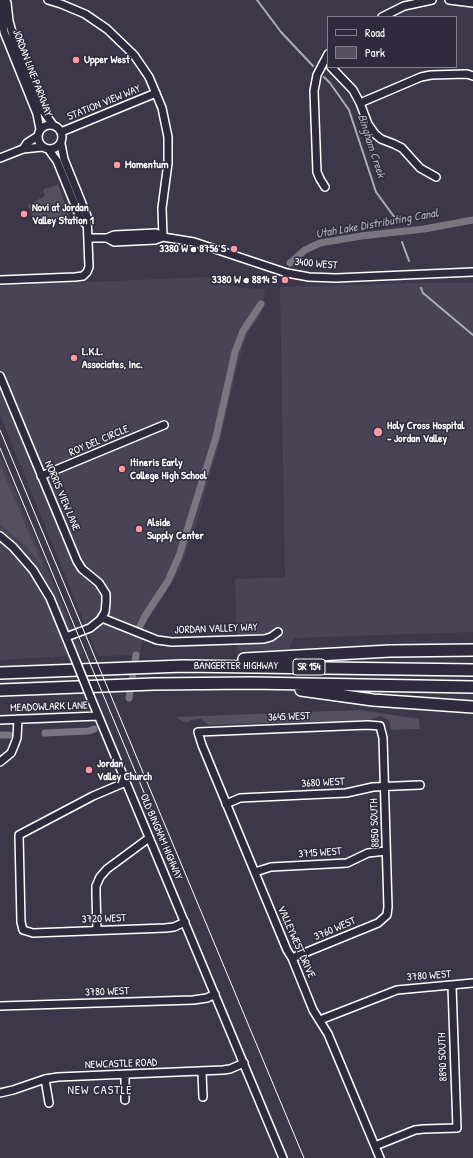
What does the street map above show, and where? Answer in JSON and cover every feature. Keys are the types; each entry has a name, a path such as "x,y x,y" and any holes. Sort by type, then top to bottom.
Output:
{"highway":[{"path":"200,666 215,660 390,651 473,650"},
{"name":"BANGERTER HIGHWAY","path":"0,673 200,666 473,670"},
{"path":"251,683 373,700 473,706"},
{"name":"BANGERTER HIGHWAY","path":"0,690 154,684 251,683 473,687"}],"street":[{"name":"JORDAN LINE PARKWAY","path":"2,0 0,4 4,32 37,114 39,132"},
{"name":"JORDAN LINE PARKWAY","path":"6,0 9,21 14,39 43,110 53,125"},
{"path":"48,0 86,14 107,29 134,55 149,77 162,108 168,149 168,163 163,201 163,237"},
{"path":"384,16 399,8 432,0"},
{"path":"449,0 473,4"},
{"path":"325,63 317,75 314,91 317,172 318,177 325,187"},
{"path":"331,68 349,85 360,103 368,124 375,134 381,139 402,148 420,168 436,177"},
{"path":"360,103 420,77 431,75 467,74 473,76"},
{"name":"STATION VIEW WAY","path":"61,132 156,93"},
{"path":"0,280 75,278 85,274 89,267 87,216 64,159 61,144 61,132 53,125 48,125 27,143 23,149"},
{"path":"39,132 38,140 57,161 81,220 87,225"},
{"path":"0,158 23,149 56,149 61,144"},
{"name":"3400 WEST","path":"88,238 107,238 114,242 155,240 163,237 194,242 288,273 309,277 336,278 473,272"},
{"name":"NORRIS VIEW LANE","path":"0,376 78,563 82,569 100,583 104,590 106,602 102,618"},
{"name":"ROY DEL CIRCLE","path":"41,476 164,425"},
{"name":"OLD BINGHAM HIGHWAY","path":"0,536 13,547 33,570 50,598 244,1063 281,1157"},
{"path":"66,637 92,626 102,618"},
{"name":"JORDAN VALLEY WAY","path":"102,618 157,640 172,642 264,639 271,637 278,632"},
{"name":"MEADOWLARK LANE","path":"0,720 98,716"},
{"path":"0,762 7,757 14,746 17,738 18,719"},
{"name":"3645 WEST","path":"198,732 368,725 380,726"},
{"name":"8850 SOUTH","path":"380,726 383,738 385,786 388,908 385,918"},
{"name":"VALLEYWEST DRIVE","path":"198,732 226,804 287,950 292,958 313,1010 328,1034 380,1158"},
{"name":"3720 WEST","path":"126,782 87,799 19,835 21,922 23,930 33,933 169,928 185,922"},
{"name":"3680 WEST","path":"226,804 240,798 346,794 367,788 420,785"},
{"path":"97,930 96,886 100,877 106,869 149,838"},
{"name":"3715 WEST","path":"255,872 277,866 339,864 354,860 368,853 386,851"},
{"name":"3760 WEST","path":"292,958 378,923 385,918"},
{"name":"3780 WEST","path":"320,1020 397,990 473,983"},
{"name":"8890 SOUTH","path":"375,1146 415,1130 457,1128 452,986"},
{"name":"3780 WEST","path":"0,1006 193,1000 207,998 215,994"},
{"name":"NEWCASTLE ROAD","path":"0,1093 45,1079 58,1077 202,1072 230,1069 244,1063"},
{"path":"202,1072 203,1098"},
{"path":"125,1074 125,1100"},
{"path":"45,1079 49,1103"}],"shaded area":[{"path":"206,277 227,285 243,288 265,289 261,315 249,330 240,356 219,444 197,522 180,570 144,625 140,655 98,656 0,415 0,286"},
{"name":"Holy Cross Hospital - Jordan Valley","path":"413,283 473,283 473,632 294,638 289,649 237,651 235,579 285,577 280,287"},
{"path":"0,455 71,626 84,655 0,660"}],"green space":[{"path":"58,184 71,221 38,222 33,219 28,205 45,196 43,191 45,188 50,188"},
{"path":"0,465 44,569 27,547 0,524"},
{"path":"360,710 419,719 420,729 391,730 388,720 381,716 368,720 209,725 201,719 191,720 186,723 176,717"}],"waterway":[{"name":"Bingham Creek","path":"257,0 281,32 313,66"},
{"name":"Bingham Creek","path":"324,77 349,110 376,192 398,222"},
{"name":"Utah Lake Distributing Canal","path":"290,263 305,250 320,243 361,236 424,229 473,220"},
{"name":"Bingham Creek","path":"402,242 409,261"},
{"name":"Bingham Creek","path":"421,288 423,293 473,335"},
{"name":"Utah Lake Distributing Canal","path":"140,626 168,581 179,556 216,437 235,352 243,331 261,304"},
{"name":"Utah Lake Distributing Canal","path":"129,698 136,655"},
{"name":"Utah Lake Distributing Canal","path":"45,733 89,731 94,729"},
{"name":"Utah Lake Distributing Canal","path":"0,735 9,735"}],"tram line":[{"path":"0,430 304,1158"},
{"path":"0,448 180,878"}],"place":[{"name":"Upper West","path":"76,60"},
{"name":"Momentum","path":"117,165"},
{"name":"Novi at Jordan Valley Station 1","path":"24,214"},
{"name":"3380 W @ 8756 S","path":"234,249"},
{"name":"3380 W @ 8814 S","path":"285,280"},
{"name":"L.K.L. Associates, Inc.","path":"74,358"},
{"name":"Holy Cross Hospital - Jordan Valley","path":"378,432"},
{"name":"Itineris Early College High School","path":"122,469"},
{"name":"Alside Supply Center","path":"139,529"},
{"name":"Jordan Valley Church","path":"89,770"}],"district":[{"name":"NEW CASTLE","path":"100,1091"}]}
